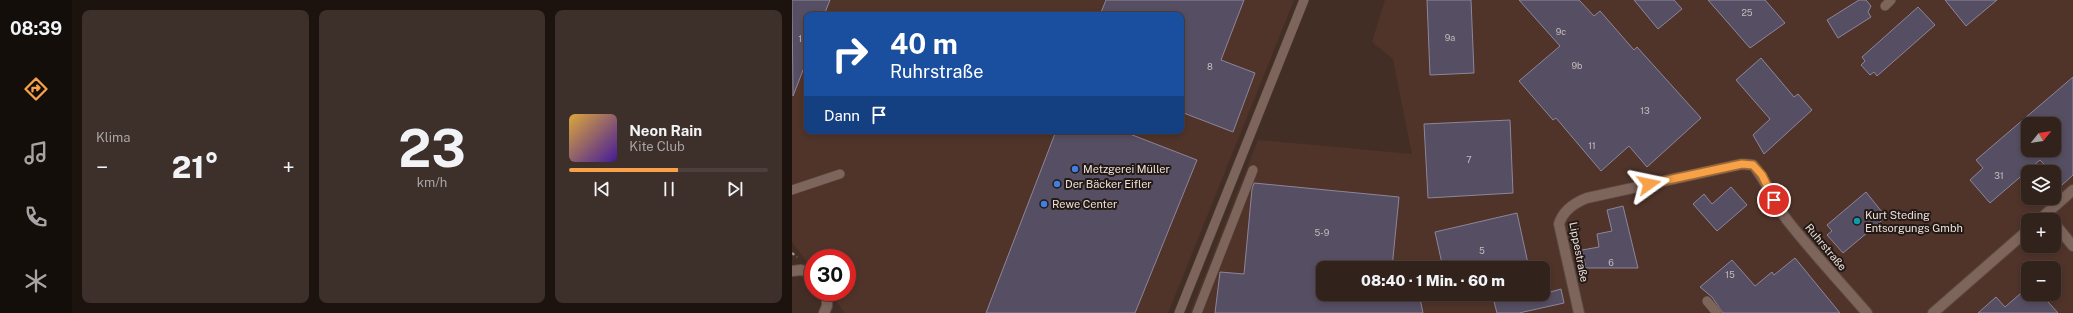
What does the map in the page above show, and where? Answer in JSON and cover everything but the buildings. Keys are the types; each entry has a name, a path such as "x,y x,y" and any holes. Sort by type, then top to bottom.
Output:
{"street":[{"name":"Ruhrstraße","path":"1577,202 1587,198 1742,164 1753,165 1762,175 1774,200 1788,221 1867,313"},
{"path":"2050,213 2073,190"},
{"name":"Lippestraße","path":"1577,202 1561,216 1559,224 1579,313"},
{"path":"2061,231 2073,246"},
{"path":"1933,313 2021,236"},
{"path":"792,271 804,271"},
{"path":"824,313 827,301"}],"lane":[{"path":"1179,313 1304,0"},
{"path":"1197,313 1253,170"},
{"path":"792,190 840,174"},
{"path":"1707,301 1717,313"}],"shaded area":[{"path":"792,0 1294,0 1168,313 845,313 836,301 856,301 856,249 804,249 804,258 792,242"},
{"path":"1385,0 2073,0 2073,313 1190,313 1258,140 1412,154 1393,59 1372,42"}],"place":[{"name":"Metzgerei Müller","path":"1075,169"},
{"name":"Der Bäcker Eifler","path":"1057,184"},
{"name":"Rewe Center","path":"1044,204"},
{"name":"Kurt Steding Entsorgungs Gmbh","path":"1857,221"}],"route":[{"path":"1649,184 1742,164 1753,165 1762,175 1774,200"}]}
